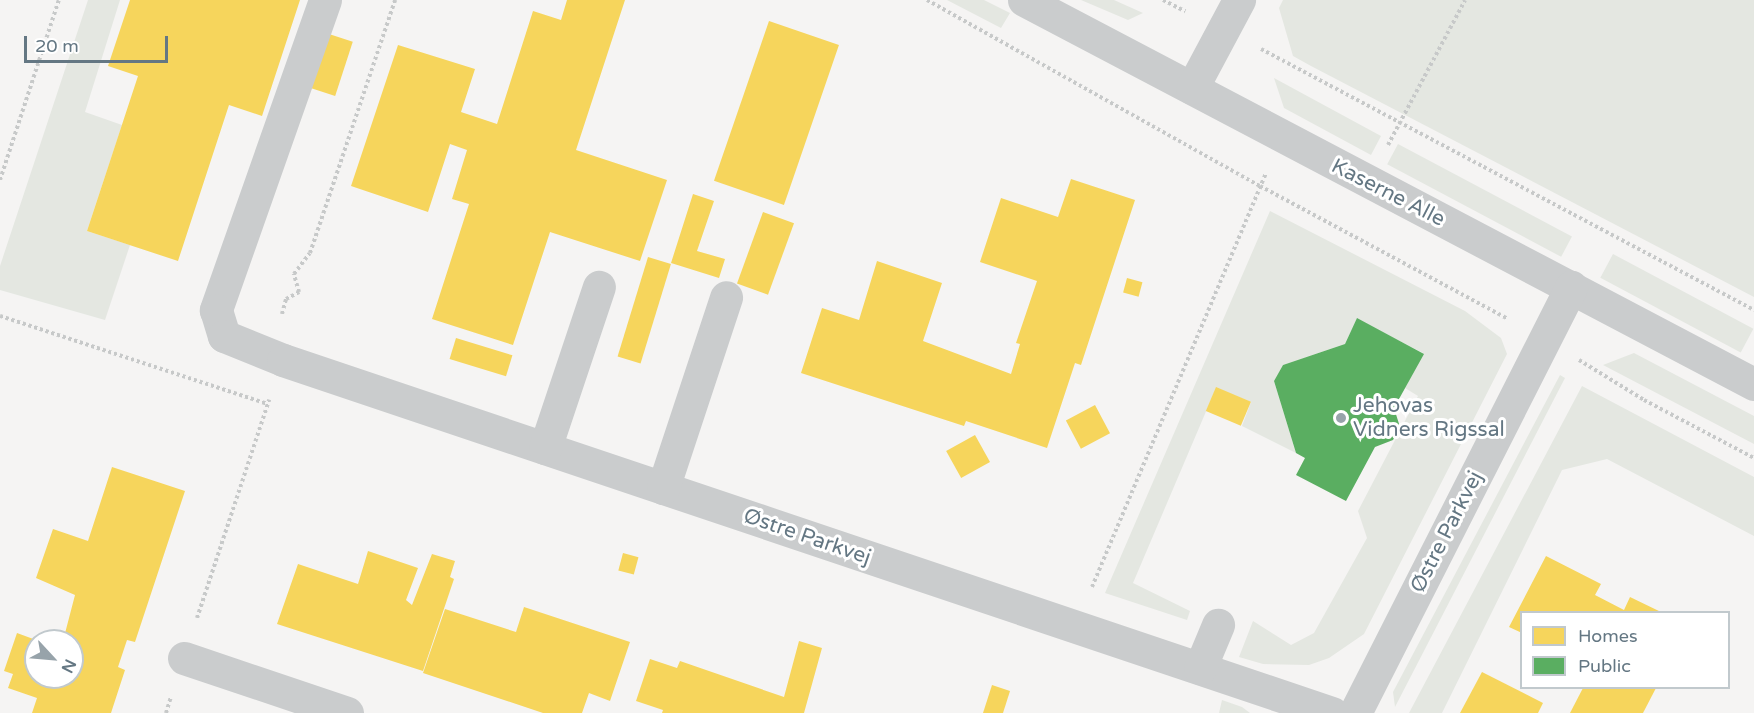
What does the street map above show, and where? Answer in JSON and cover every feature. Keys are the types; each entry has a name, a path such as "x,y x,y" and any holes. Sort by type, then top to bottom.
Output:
{"street":[{"name":"Østre Parkvej","path":"325,0 216,310 224,336 283,360 1332,713"},
{"name":"Kaserne Alle","path":"1024,0 1192,87 1367,184 1571,286 1754,384"},
{"path":"1192,87 1239,0"},
{"name":"Østre Parkvej","path":"1355,713 1571,286"},
{"path":"545,448 599,287"},
{"path":"663,488 726,297"},
{"path":"1200,668 1218,625"},
{"path":"184,658 347,713"}],"path":[{"path":"0,180 59,0"},
{"path":"166,713 283,360 282,312 286,299 299,292 294,274 310,253 395,0"},
{"path":"927,0 1260,186 1545,338 1644,400 1754,458"},
{"path":"1162,0 1223,29 1754,310"},
{"path":"1345,231 1367,184 1464,0"},
{"path":"1075,628 1260,186 1283,138"},
{"path":"0,316 267,404"}],"shaded area":[{"path":"88,0 120,0 85,112 122,125 87,231 130,245 105,320 0,290 0,266"},
{"path":"947,0 984,0 1010,13 1001,28"},
{"path":"1081,0 1114,0 1143,13 1128,20"},
{"path":"1283,0 1754,0 1754,297 1293,56 1279,8"},
{"path":"1274,78 1381,136 1371,155 1284,108"},
{"path":"1398,144 1572,236 1561,257 1387,164"},
{"path":"1270,211 1465,311 1501,338 1507,354 1364,634 1329,658 1309,665 1263,664 1239,657 1253,621 1291,645 1314,633 1367,538 1358,511 1418,396 1405,388 1423,353 1357,319 1345,344 1283,365 1274,381 1296,453 1242,426 1251,402 1216,388 1133,583 1190,611 1187,620 1105,593"},
{"path":"1613,254 1753,329 1741,352 1600,278"},
{"path":"1634,353 1754,416 1754,444 1603,365"},
{"path":"1560,375 1565,378 1395,707 1393,692"},
{"path":"1582,386 1754,477 1754,536 1607,459 1562,470 1442,713 1409,713"},
{"path":"1222,700 1242,707 1250,713 1219,713"}],"building: Homes":[{"path":"130,0 300,0 262,116 229,105 178,261 87,231 138,76 108,66"},
{"path":"567,0 625,0 576,150 667,180 640,261 550,232 513,345 432,319 469,204 452,199 467,150 450,144 428,212 351,186 398,45 475,69 461,112 497,124 533,11 561,20"},
{"path":"769,21 839,45 784,205 714,181"},
{"path":"329,34 353,42 335,96 311,88"},
{"path":"1071,179 1135,200 1081,365 1075,363 1047,448 966,421 964,426 801,373 822,308 859,320 877,261 942,283 923,341 1011,374 1020,344 1016,343 1037,281 980,262 1001,198 1058,217"},
{"path":"693,194 714,201 697,251 725,259 719,278 671,263"},
{"path":"763,212 794,223 768,295 737,283"},
{"path":"648,257 671,264 641,363 618,356"},
{"path":"1127,278 1142,282 1139,297 1123,292"},
{"path":"456,338 512,355 506,376 450,359"},
{"path":"1216,387 1251,402 1241,426 1206,411"},
{"path":"1095,405 1110,433 1081,449 1066,420"},
{"path":"975,435 990,462 961,478 946,451"},
{"path":"112,467 185,491 135,642 127,640 118,667 125,670 111,713 32,713 37,698 8,688 13,674 4,671 17,633 24,636 24,689 84,689 84,629 66,629 75,595 36,578 53,529 88,541"},
{"path":"368,551 418,568 406,600 412,605 432,554 455,561 450,577 454,579 423,671 277,624 298,564 358,584"},
{"path":"623,553 638,557 634,575 618,570"},
{"path":"1546,556 1601,584 1595,595 1624,610 1630,597 1659,611 1520,611 1520,632 1509,627"},
{"path":"524,607 630,642 610,701 589,693 582,713 543,713 423,673 445,609 516,632"},
{"path":"799,641 822,648 804,713 662,713 663,710 636,701 650,659 677,668 680,661 784,697"},
{"path":"1482,672 1543,703 1538,713 1460,713"},
{"path":"992,685 1010,691 1003,713 983,713"},
{"path":"1582,689 1655,689 1643,713 1570,713"}],"building: Public":[{"name":"Jehovas Vidners Rigssal","path":"1357,318 1424,354 1394,408 1400,427 1393,440 1375,447 1346,501 1296,475 1305,458 1296,453 1274,381 1283,365 1345,344"}],"place":[{"name":"Jehovas Vidners Rigssal","path":"1341,418"}]}
